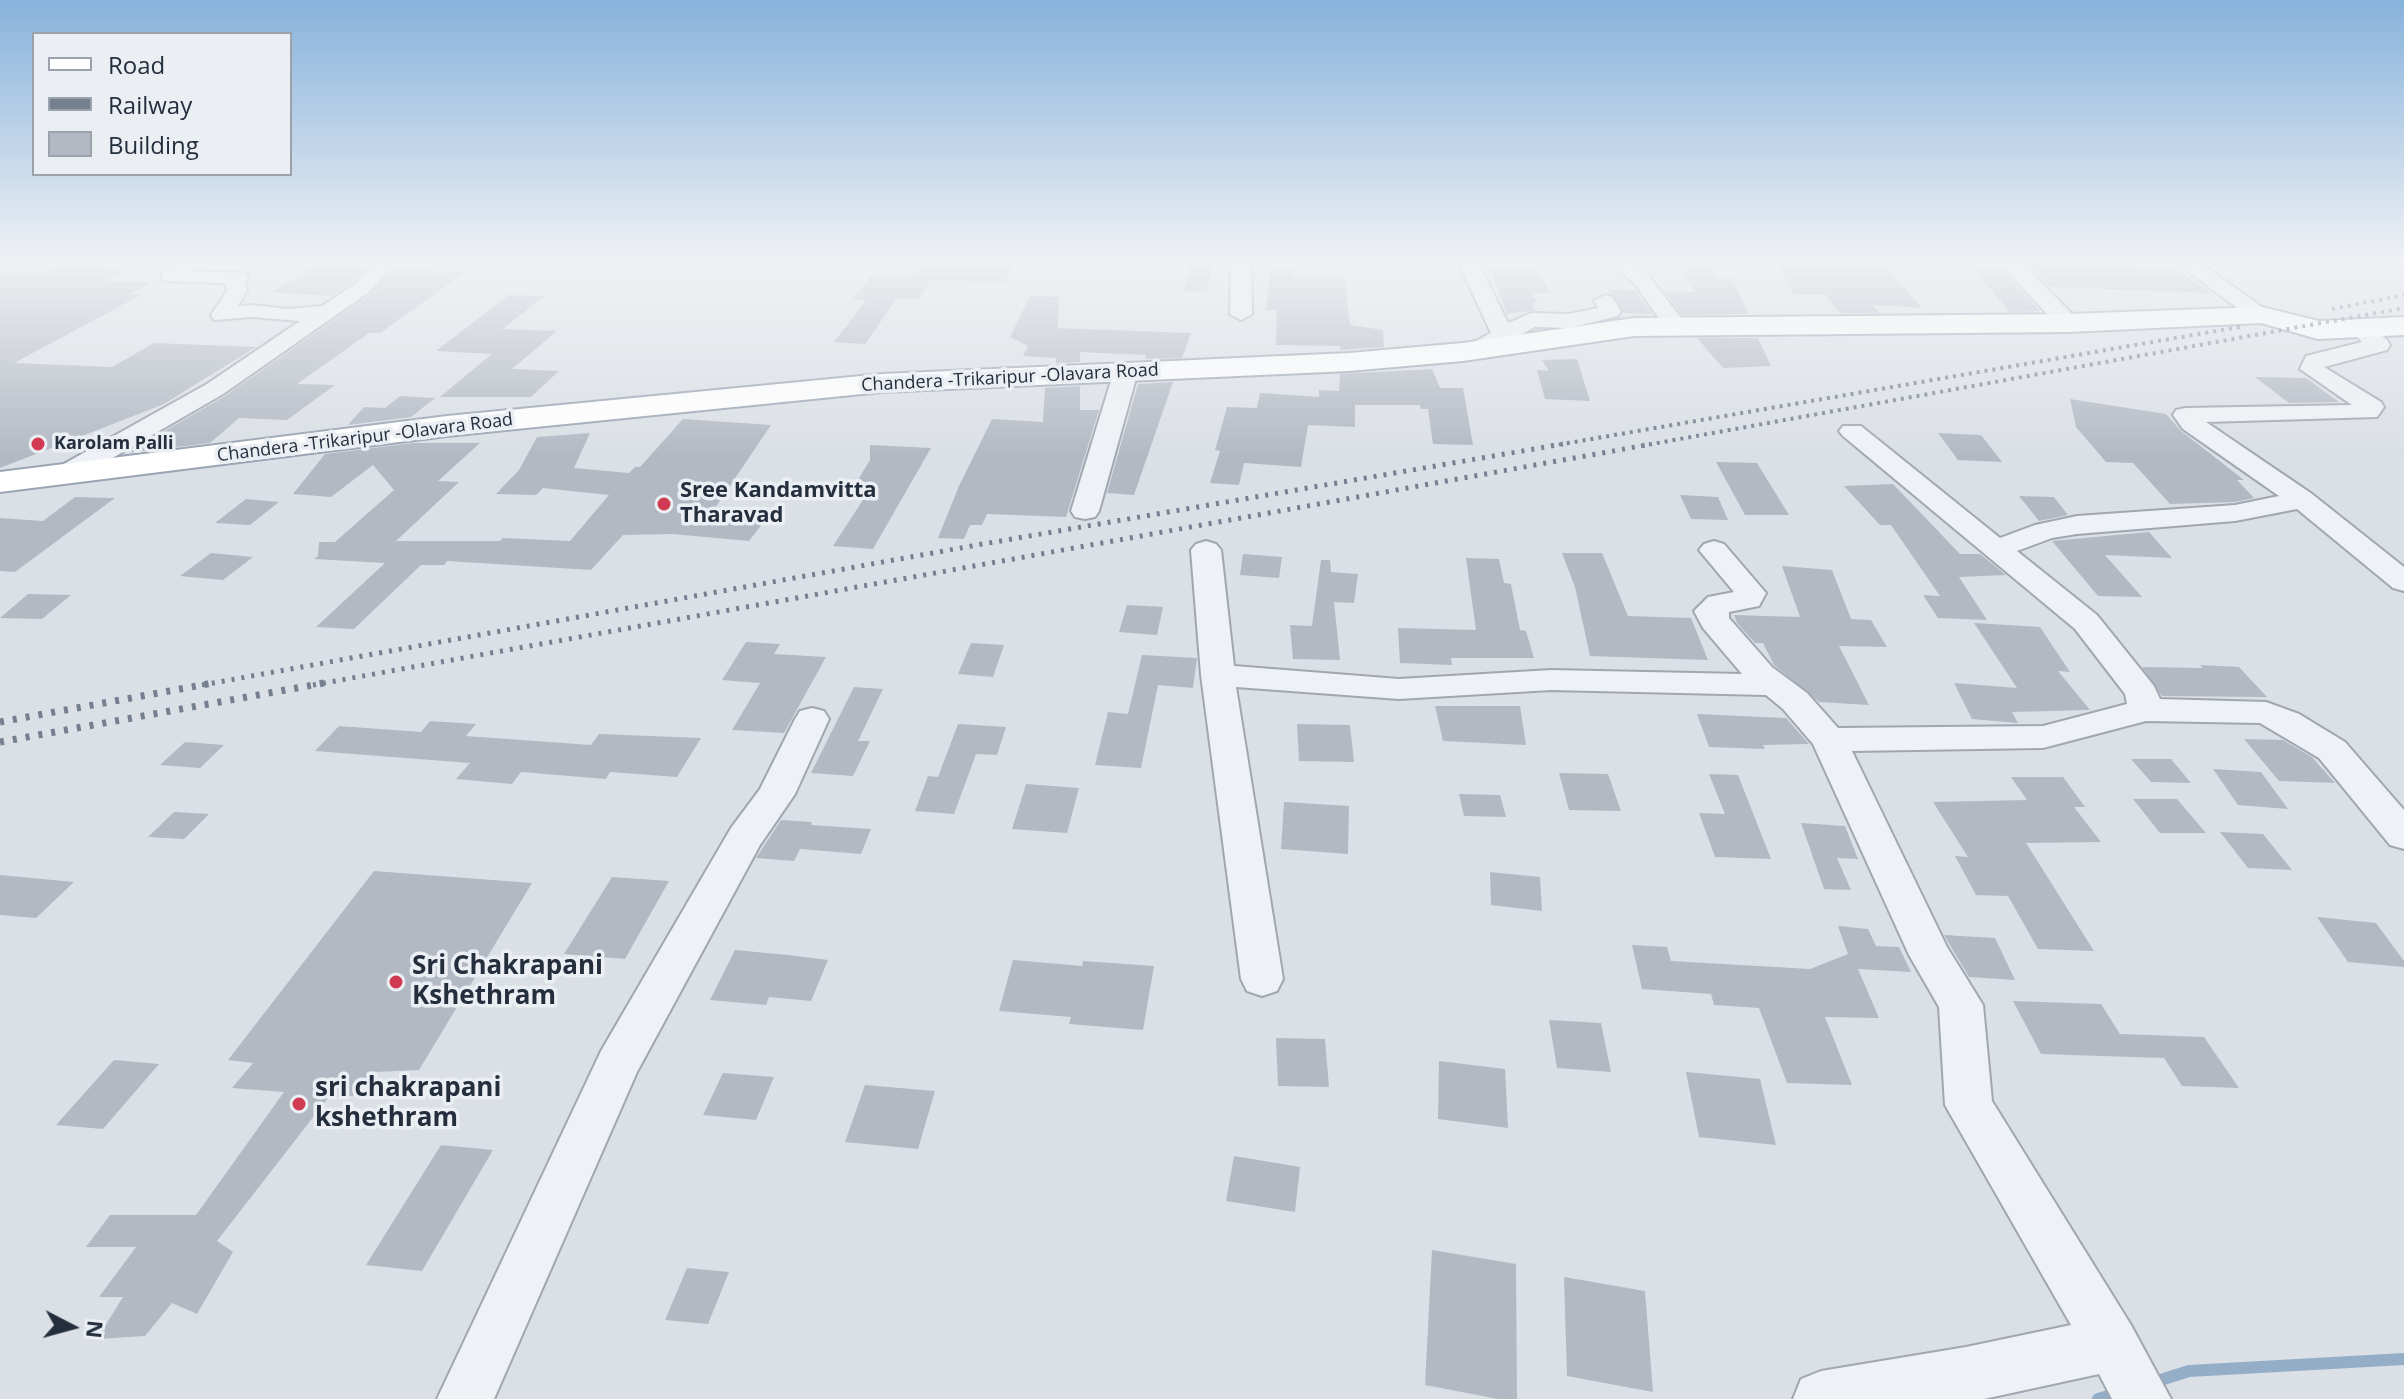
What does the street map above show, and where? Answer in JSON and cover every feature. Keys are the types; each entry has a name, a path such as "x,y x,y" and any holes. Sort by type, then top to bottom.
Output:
{"main road":[{"name":"Chandera -Trikaripur -Olavara Road","path":"0,482 462,424 882,383 1349,362 1476,350 1506,341 1634,327 1769,325"},
{"name":"Chandera -Trikaripur -Olavara Road","path":"2300,325 2318,330 2404,326"}],"street":[{"path":"62,476 215,389 309,325"},
{"path":"1498,325 1506,341 1525,325"},
{"path":"2361,329 2379,345 2314,361 2312,369 2372,407 2368,412 2185,415 2192,424 2302,500 2404,582"},
{"path":"1085,511 1126,371"},
{"path":"1852,431 2086,622 2142,693 2146,710"},
{"path":"1996,549 2045,531 2077,525 2235,513 2302,500"},
{"path":"1206,550 1218,675 1262,979"},
{"path":"1714,550 1751,593 1748,599 1719,604 1710,611 1714,621 1760,674 1795,701 1829,740 1930,955 1961,1005 1969,1105 2126,1369 1966,1375 1821,1399"},
{"path":"1218,675 1399,689 1551,680 1774,685"},
{"path":"1829,740 2043,737 2146,710 2266,713 2287,722 2332,750 2404,835"},
{"path":"465,1399 617,1065 745,838 776,794 812,719"}],"building":[{"path":"0,325 84,325 14,363 112,367 154,343 256,347 164,404 0,468"},
{"path":"326,325 391,325 380,333 369,333 297,384 335,385 287,420 239,418 210,443 127,453 225,396"},
{"path":"470,325 508,325 503,329 557,331 512,369 559,371 531,397 440,397 492,354 436,351"},
{"path":"847,325 878,325 865,344 834,342"},
{"path":"1016,325 1191,333 1182,358 1145,359 1146,355 1080,352 1080,362 1056,363 1056,358 1023,356 1028,346 1010,337"},
{"path":"1277,325 1352,325 1383,330 1384,347 1340,350 1340,346 1276,345"},
{"path":"1697,338 1758,338 1771,366 1723,368"},
{"path":"1577,359 1590,401 1545,399 1537,370 1549,371 1542,360"},
{"path":"1432,369 1440,388 1463,388 1473,445 1433,444 1428,409 1421,409 1420,405 1355,405 1355,427 1308,425 1301,467 1244,463 1239,485 1210,483 1220,451 1215,450 1227,407 1257,408 1260,393 1319,397 1319,390 1339,391 1340,374"},
{"path":"2255,377 2306,378 2339,402 2289,403"},
{"path":"1173,382 1134,495 1107,493 1138,384"},
{"path":"1080,386 1080,410 1099,410 1066,517 987,514 982,525 970,525 964,539 938,538 992,419 1043,422 1045,388"},
{"path":"400,396 435,398 411,417 348,425 364,407 385,408"},
{"path":"2070,399 2166,414 2181,431 2244,480 2237,480 2254,498 2235,502 2170,504 2133,463 2106,462 2076,427"},
{"path":"683,419 771,425 713,511 769,515 749,541 672,534 623,535 591,570 447,561 444,565 421,565 354,629 316,627 385,563 314,559 318,556 319,542 335,542 394,490 373,465 331,497 293,494 325,454 413,443 480,443 438,481 459,482 396,541 500,541 503,538 570,541 609,495 543,488 536,495 496,494 519,470 537,437 590,433 574,468 629,473 640,467"},
{"path":"1938,433 1981,435 2002,462 1958,460"},
{"path":"870,445 931,448 873,549 833,546 870,489 853,488 870,460"},
{"path":"1716,462 1757,463 1789,515 1745,515"},
{"path":"1893,484 1960,554 1980,554 2006,575 1959,577 1987,620 1938,618 1923,595 1940,596 1891,525 1880,525 1844,486"},
{"path":"1680,495 1718,497 1728,520 1691,519"},
{"path":"2019,496 2054,497 2068,515 2039,521"},
{"path":"75,497 115,498 15,572 0,571 0,518 43,521"},
{"path":"246,499 279,502 250,525 215,523"},
{"path":"2149,532 2172,558 2105,555 2142,597 2098,596 2052,541"},
{"path":"211,553 253,557 223,580 180,576"},
{"path":"1562,553 1602,553 1628,616 1691,618 1708,660 1590,656 1575,587"},
{"path":"1243,554 1282,557 1279,578 1240,575"},
{"path":"1466,558 1499,559 1504,583 1511,584 1520,630 1526,631 1534,658 1451,658 1452,665 1400,663 1398,628 1476,630"},
{"path":"1321,560 1330,560 1331,572 1358,574 1354,603 1334,602 1340,660 1293,659 1290,625 1312,626"},
{"path":"1782,566 1832,570 1851,619 1871,620 1887,647 1839,646 1869,705 1819,702 1774,665 1763,643 1755,643 1737,623 1734,615 1800,617"},
{"path":"28,594 71,595 42,619 0,618"},
{"path":"1127,605 1163,607 1157,635 1119,632"},
{"path":"1974,623 2040,627 2070,672 2058,671 2090,710 2012,712 2018,723 1972,719 1954,683 2017,688"},
{"path":"746,642 780,644 774,654 826,657 784,733 732,730 760,683 722,680"},
{"path":"971,643 1004,645 993,677 958,674"},
{"path":"1142,655 1197,658 1193,688 1158,685 1141,768 1095,765 1108,712 1128,714"},
{"path":"2200,665 2239,667 2267,697 2162,696 2142,667 2203,668"},
{"path":"854,687 883,689 858,741 870,741 853,776 811,773"},
{"path":"1435,706 1520,706 1526,745 1443,741"},
{"path":"1697,714 1786,718 1809,744 1763,745 1765,749 1709,747"},
{"path":"430,721 476,724 466,736 591,745 599,734 701,738 677,777 610,772 606,779 521,772 512,784 456,779 470,763 315,751 339,726 421,732"},
{"path":"958,724 1006,727 997,755 976,754 954,814 915,811 928,776 938,777"},
{"path":"1297,724 1350,725 1354,762 1299,761"},
{"path":"2244,739 2283,740 2312,757 2335,783 2279,781"},
{"path":"185,742 224,745 200,768 160,765"},
{"path":"2131,759 2171,759 2191,783 2151,782"},
{"path":"2213,769 2261,772 2288,809 2238,805"},
{"path":"1559,773 1608,774 1621,811 1569,810"},
{"path":"1709,774 1738,775 1771,859 1715,857 1699,813 1725,814"},
{"path":"2011,777 2063,777 2085,807 2074,807 2101,842 2026,843 2094,951 2038,949 2008,896 1976,895 1955,856 1968,857 1933,802 2027,800"},
{"path":"1026,784 1079,788 1067,833 1012,829"},
{"path":"1459,794 1500,795 1506,817 1464,816"},
{"path":"2133,799 2177,799 2206,833 2160,833"},
{"path":"1284,802 1349,806 1348,854 1281,849"},
{"path":"174,812 209,814 184,839 148,837"},
{"path":"781,820 871,829 861,854 800,849 794,861 756,858"},
{"path":"1801,823 1845,826 1858,859 1837,858 1851,890 1824,889"},
{"path":"2220,832 2263,834 2292,870 2248,868"},
{"name":"sri chakrapani kshethram","path":"374,871 532,883 419,1070 375,1072 358,1095 328,1098 217,1241 233,1252 197,1314 172,1303 145,1336 97,1339 123,1297 99,1297 136,1247 86,1247 110,1215 196,1215 284,1092 232,1088 253,1063 228,1060"},
{"path":"1490,872 1540,877 1542,911 1491,905"},
{"path":"0,875 74,882 36,918 0,915"},
{"path":"612,877 669,881 625,959 564,954"},
{"path":"2317,917 2376,923 2404,961 2404,967 2348,962"},
{"path":"1838,926 1868,929 1876,946 1899,947 1911,972 1858,969 1879,1018 1825,1017 1852,1085 1787,1083 1759,1008 1714,1005 1711,994 1642,989 1632,945 1667,947 1671,961 1810,969 1848,954"},
{"path":"1944,935 1995,938 2015,980 1969,977"},
{"path":"735,950 828,960 811,1001 769,997 766,1005 710,1000"},
{"path":"1013,960 1082,966 1083,961 1154,966 1143,1030 1069,1024 1071,1017 999,1011"},
{"path":"2013,1001 2101,1004 2120,1034 2204,1037 2239,1088 2182,1086 2164,1058 2041,1054"},
{"path":"1549,1020 1601,1023 1611,1072 1557,1068"},
{"path":"1276,1038 1325,1039 1329,1087 1278,1086"},
{"path":"114,1060 159,1064 103,1129 56,1125"},
{"path":"1439,1061 1505,1069 1508,1128 1438,1119"},
{"path":"1686,1072 1760,1079 1776,1145 1699,1137"},
{"path":"723,1073 774,1077 756,1120 703,1115"},
{"path":"865,1085 935,1091 918,1149 845,1142"},
{"path":"441,1145 493,1150 422,1271 366,1265"},
{"path":"1234,1156 1300,1167 1295,1212 1226,1201"},
{"path":"1432,1250 1516,1264 1517,1399 1498,1399 1425,1385"},
{"path":"687,1268 729,1272 708,1324 665,1320"},
{"path":"1564,1277 1645,1291 1653,1392 1567,1376"}],"waterway":[{"path":"2151,1383 2189,1371 2404,1359"},
{"path":"2098,1399 2119,1393"}],"railway":[{"path":"1641,446 2308,325"},
{"path":"1551,446 2245,326"},
{"path":"208,684 977,545 1563,444"},
{"path":"314,685 1652,444"},
{"path":"208,684 213,683"},
{"path":"314,685 324,683"},
{"path":"0,722 208,684"},
{"path":"202,685 208,684"},
{"path":"0,742 314,685"}],"place":[{"name":"Karolam Palli","path":"38,444"},
{"name":"Sree Kandamvitta Tharavad","path":"664,504"},
{"name":"Sri Chakrapani Kshethram","path":"396,982"},
{"name":"sri chakrapani kshethram","path":"299,1104"}]}
